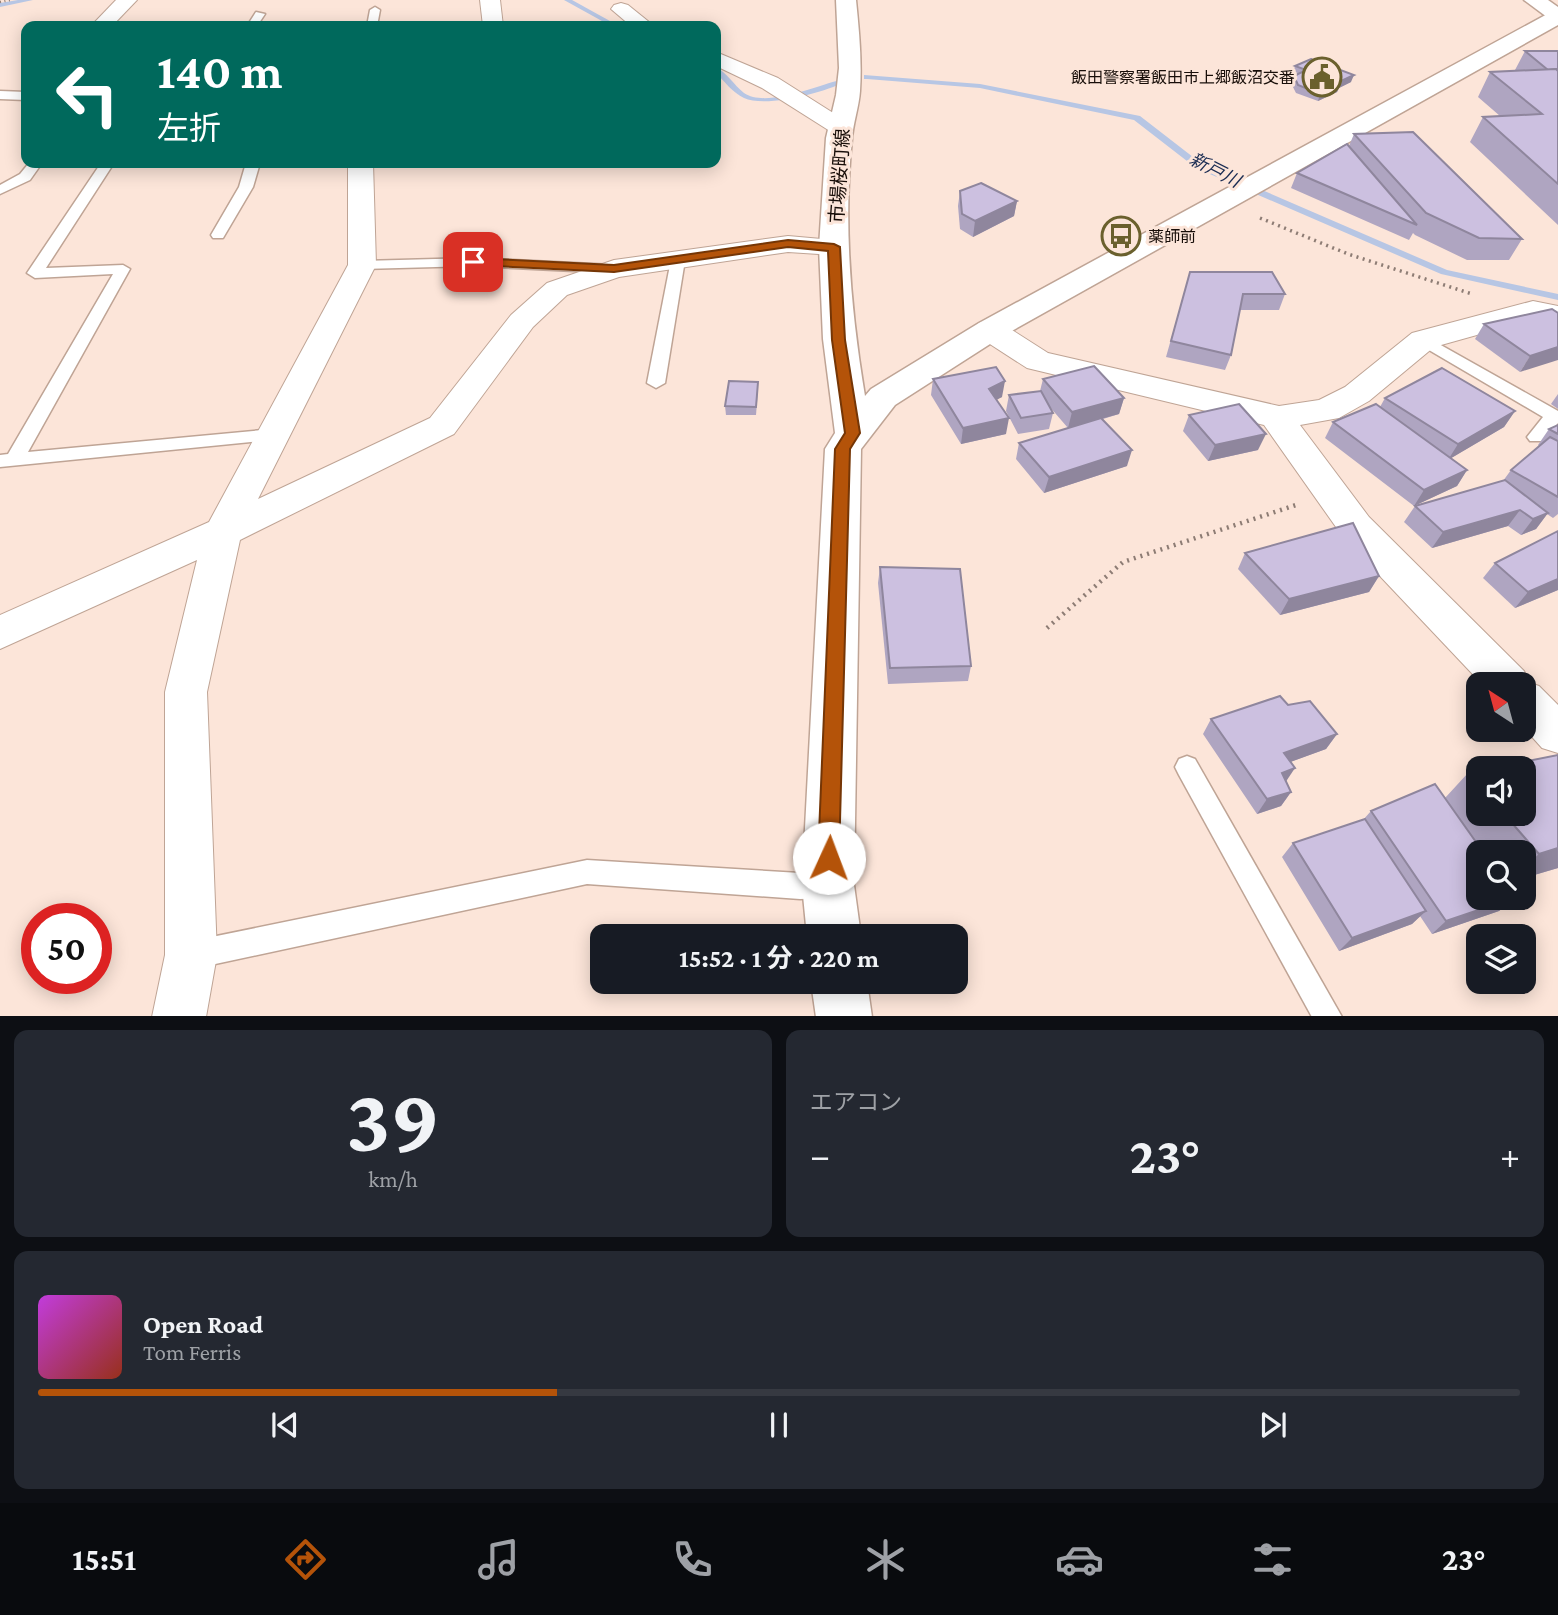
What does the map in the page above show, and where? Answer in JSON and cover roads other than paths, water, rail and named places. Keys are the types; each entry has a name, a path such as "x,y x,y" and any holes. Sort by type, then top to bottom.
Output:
{"main road":[{"name":"市場桜町線","path":"833,924 828,885 843,449 853,433 839,340 834,247 841,128 850,68 846,0"},
{"path":"853,433 883,397 990,330 1558,16 1534,0"},
{"path":"841,994 844,1016"}],"street":[{"path":"105,21 127,0"},
{"path":"490,0 492,21"},
{"path":"621,9 637,21"},
{"path":"721,60 739,66 841,128"},
{"path":"180,1016 191,955 186,692 223,532 362,265 360,168"},
{"path":"0,633 223,532 442,426 522,321 557,289 614,269 788,244 834,247"},
{"path":"990,330 1038,361 1264,412 1276,417 1327,410 1357,394 1423,340 1546,313"},
{"path":"1276,417 1356,527 1497,672"},
{"path":"1536,711 1558,734"}],"lane":[{"path":"373,21 375,10"},
{"path":"256,21 260,14"},
{"path":"0,95 21,96"},
{"path":"0,190 25,177 31,168"},
{"path":"7,460 123,269 35,274 104,168"},
{"path":"218,234 247,187 252,168"},
{"path":"656,383 678,260"},
{"path":"362,265 473,262 614,269"},
{"path":"1423,340 1554,416 1536,437"},
{"path":"7,460 274,435"},
{"path":"1187,767 1327,1016"},
{"path":"191,955 587,872 828,885"}],"waterway":[{"name":"新戸川","path":"0,5 30,0"},
{"name":"新戸川","path":"567,0 607,21"},
{"name":"新戸川","path":"721,74 744,96 765,100 791,96 840,82"},
{"name":"新戸川","path":"867,77 980,86 1137,118 1199,166 1444,272 1558,297"}],"place":[{"name":"飯田警察署飯田市上郷飯沼交番","path":"1322,77"},
{"name":"薬師前","path":"1121,236"}]}
